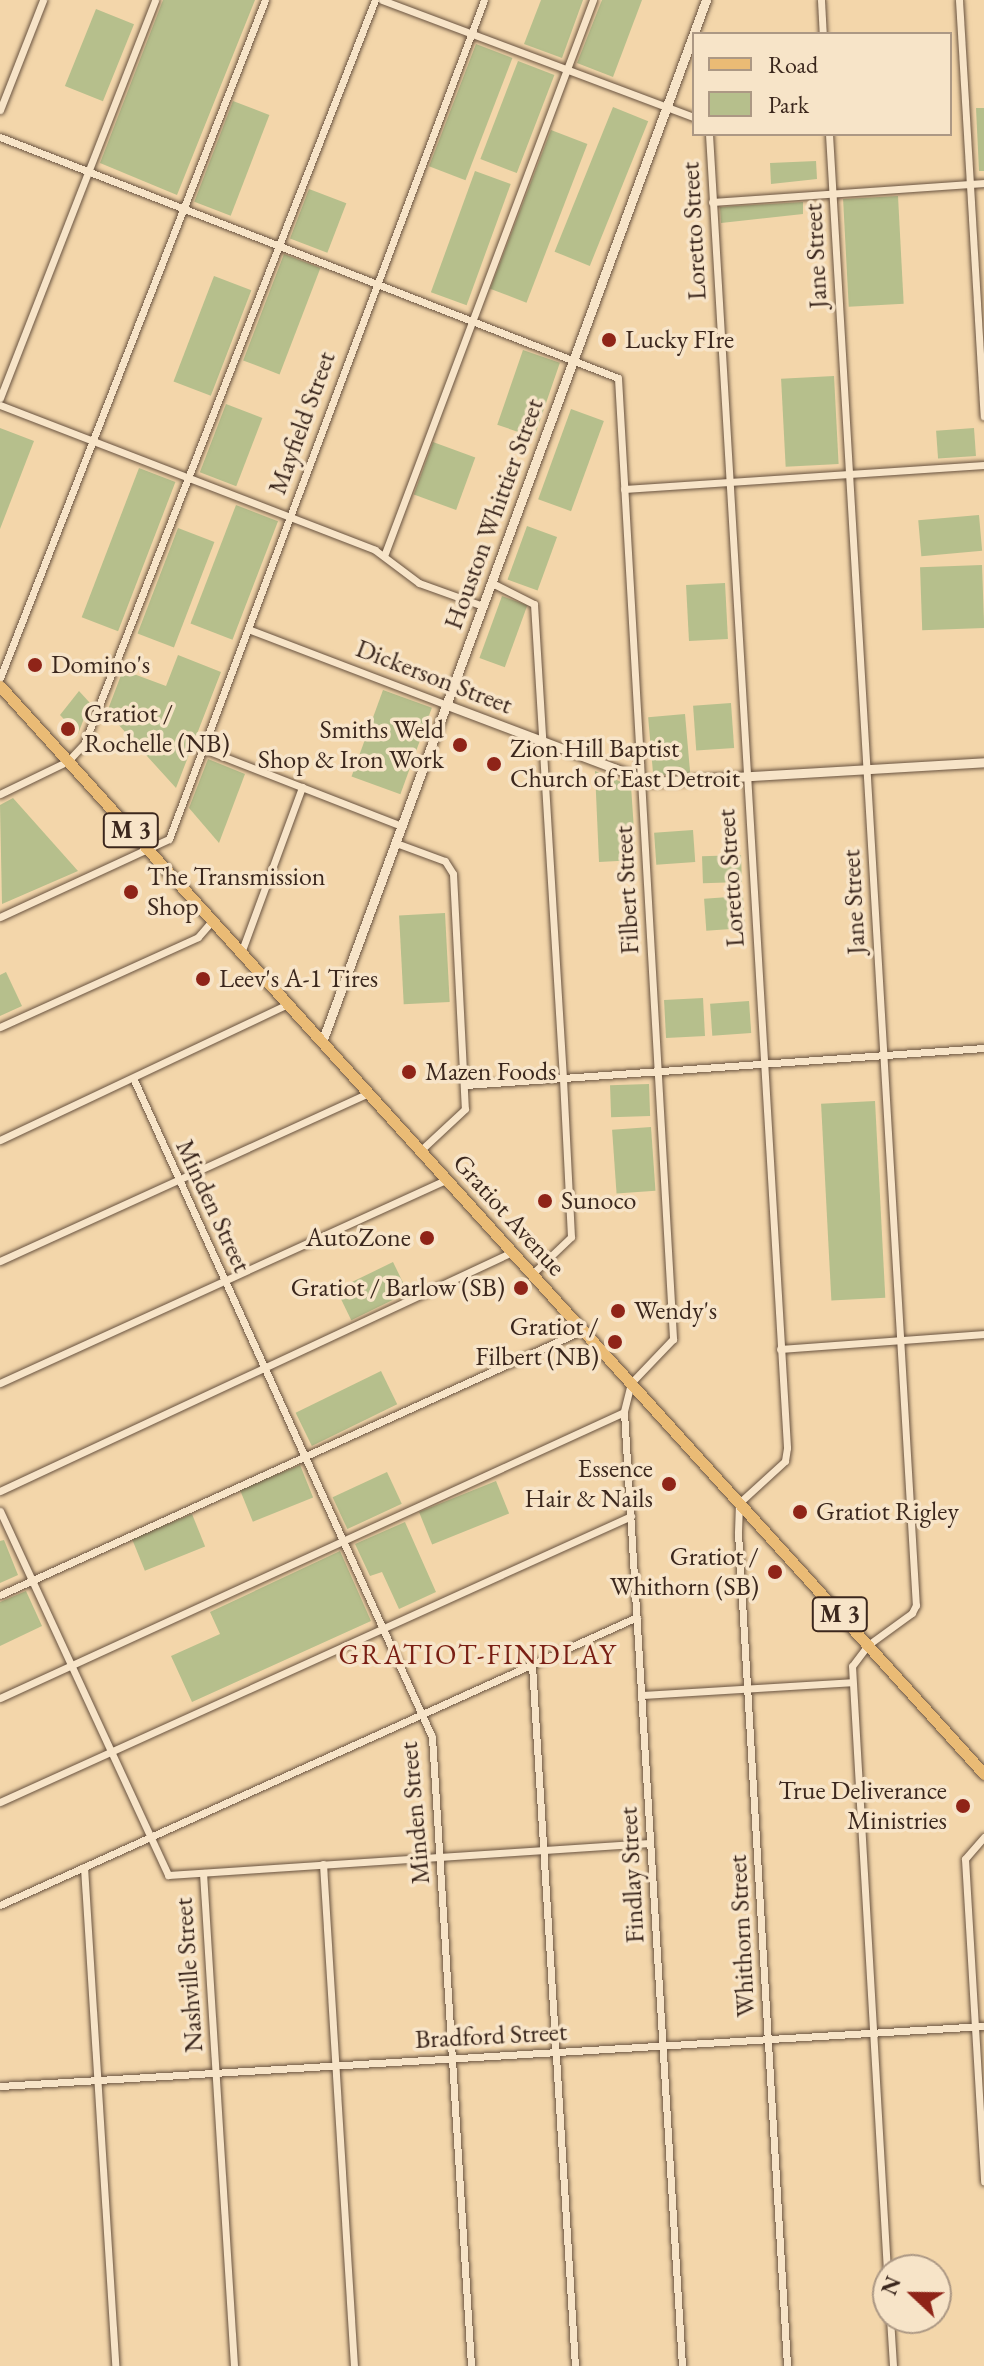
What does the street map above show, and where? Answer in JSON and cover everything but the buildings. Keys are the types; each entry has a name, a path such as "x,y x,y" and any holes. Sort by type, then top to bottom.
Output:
{"main road":[{"name":"Gratiot Avenue","path":"0,686 984,1774"}],"street":[{"path":"0,110 43,0"},
{"path":"0,398 155,0"},
{"path":"0,678 265,0"},
{"path":"0,794 68,761 84,744 375,0"},
{"path":"382,0 692,116"},
{"name":"Mayfield Street","path":"0,917 169,839 375,282 484,0"},
{"path":"384,556 593,0"},
{"name":"Houston Whittier Street","path":"694,32 706,0"},
{"path":"821,0 823,32"},
{"path":"959,0 984,416"},
{"name":"Houston Whittier Street","path":"322,1042 692,38"},
{"name":"Loretto Street","path":"709,136 785,1461 739,1503"},
{"name":"Jane Street","path":"829,136 916,1605 888,1633 868,1645"},
{"path":"0,137 574,359"},
{"path":"712,202 984,183"},
{"name":"Filbert Street","path":"574,359 618,378 673,1339 631,1383"},
{"path":"0,405 384,556 419,583 483,606"},
{"path":"624,489 984,465"},
{"path":"492,583 534,604 563,1079 571,1237 532,1274"},
{"name":"Dickerson Street","path":"248,629 641,781 745,779 984,762"},
{"path":"204,749 402,826"},
{"path":"241,953 302,787"},
{"path":"396,843 445,861 453,874 465,1109 421,1150"},
{"path":"0,1027 198,937 212,921"},
{"path":"0,1140 134,1080 288,1004"},
{"path":"465,1085 984,1048"},
{"name":"Minden Street","path":"134,1080 434,1744 471,2366"},
{"path":"0,1261 369,1093"},
{"path":"0,1383 448,1179"},
{"path":"0,1491 512,1252"},
{"path":"0,1595 583,1330"},
{"path":"780,1349 984,1334"},
{"name":"Findlay Street","path":"631,1383 624,1412 682,2366"},
{"path":"0,1698 344,1543 624,1412"},
{"name":"Whithorn Street","path":"739,1503 787,2366"},
{"name":"Nashville Street","path":"0,1511 165,1873 203,1873 234,2366"},
{"path":"0,1802 631,1516"},
{"path":"0,1905 637,1617"},
{"path":"868,1645 853,1661 852,1682 886,2254"},
{"path":"532,1665 575,2366"},
{"path":"642,1695 852,1682"},
{"path":"984,1837 965,1859 979,2026 984,2181"},
{"path":"203,1873 650,1843"},
{"path":"323,1864 354,2366"},
{"path":"84,1867 115,2366"},
{"name":"Bradford Street","path":"0,2086 979,2026"},
{"path":"891,2334 893,2366"}],"green space":[{"path":"163,0 255,0 177,195 100,163"},
{"path":"541,0 583,0 562,58 524,44"},
{"path":"602,0 642,0 613,77 577,63"},
{"path":"96,9 134,24 103,101 65,86"},
{"path":"476,44 512,58 465,180 429,166"},
{"path":"518,61 554,75 517,173 480,159"},
{"path":"233,101 269,115 231,216 194,202"},
{"path":"613,107 648,121 590,266 555,252"},
{"path":"976,108 984,108 984,171 979,171"},
{"path":"551,130 587,144 526,303 490,289"},
{"path":"816,161 817,179 771,184 770,163"},
{"path":"475,171 511,184 467,305 431,292"},
{"path":"309,189 346,203 327,253 290,238"},
{"path":"898,196 904,304 849,307 843,199"},
{"path":"803,202 803,214 721,223 720,207"},
{"path":"284,254 320,268 280,374 243,360"},
{"path":"214,276 251,290 211,396 174,381"},
{"path":"523,350 560,363 534,437 497,425"},
{"path":"834,376 839,464 786,467 781,379"},
{"path":"226,404 262,418 236,486 200,472"},
{"path":"571,409 604,421 571,511 538,499"},
{"path":"0,428 34,441 0,529"},
{"path":"974,428 976,456 938,459 936,431"},
{"path":"433,442 475,457 456,510 414,495"},
{"path":"139,468 175,482 118,631 82,617"},
{"path":"236,505 278,521 232,640 190,624"},
{"path":"979,515 982,551 921,556 918,520"},
{"path":"527,526 557,537 538,591 508,580"},
{"path":"178,528 214,542 174,647 138,633"},
{"path":"982,565 984,628 922,630 920,567"},
{"path":"725,583 728,639 689,641 686,585"},
{"path":"502,596 527,605 505,667 479,658"},
{"path":"178,655 221,672 176,788 107,712 123,670 166,686"},
{"path":"383,690 432,708 400,794 352,776"},
{"path":"79,691 90,703 78,734 60,715"},
{"path":"731,703 734,748 696,751 693,706"},
{"path":"685,714 690,773 653,776 648,717"},
{"path":"208,759 245,774 219,843 189,808"},
{"path":"595,771 631,786 636,860 599,862"},
{"path":"13,798 78,871 2,904 0,805"},
{"path":"693,830 695,862 656,865 654,833"},
{"path":"741,855 742,882 703,883 702,856"},
{"path":"743,896 745,928 706,931 704,899"},
{"path":"445,913 450,1002 404,1004 399,915"},
{"path":"6,972 22,1006 0,1016 0,975"},
{"path":"703,998 705,1036 666,1038 664,1000"},
{"path":"749,1001 751,1033 712,1036 710,1004"},
{"path":"649,1084 650,1116 611,1117 610,1085"},
{"path":"875,1101 885,1298 831,1301 821,1104"},
{"path":"651,1127 655,1191 617,1194 612,1130"},
{"path":"393,1262 408,1293 351,1320 336,1290"},
{"path":"381,1371 397,1404 312,1446 296,1413"},
{"path":"300,1465 313,1497 253,1522 240,1489"},
{"path":"387,1472 402,1504 347,1529 333,1497"},
{"path":"496,1481 509,1513 432,1545 419,1512"},
{"path":"192,1514 205,1546 145,1571 132,1538"},
{"path":"405,1522 436,1592 399,1609 382,1572 370,1576 355,1544"},
{"path":"4,1540 18,1575 0,1583 0,1541"},
{"path":"340,1551 371,1621 192,1702 171,1656 220,1634 210,1612"},
{"path":"26,1591 42,1626 0,1646 0,1602"}],"place":[{"name":"Lucky FIre","path":"609,340"},
{"name":"Domino's","path":"35,665"},
{"name":"Gratiot / Rochelle (NB)","path":"68,729"},
{"name":"Smiths Weld Shop & Iron Work","path":"460,745"},
{"name":"Zion Hill Baptist Church of East Detroit","path":"494,764"},
{"name":"The Transmission Shop","path":"131,892"},
{"name":"Leev's A-1 Tires","path":"203,979"},
{"name":"Mazen Foods","path":"409,1072"},
{"name":"Sunoco","path":"545,1201"},
{"name":"AutoZone","path":"427,1238"},
{"name":"Gratiot / Barlow (SB)","path":"521,1288"},
{"name":"Wendy's","path":"618,1311"},
{"name":"Gratiot / Filbert (NB)","path":"615,1342"},
{"name":"Essence Hair & Nails","path":"669,1484"},
{"name":"Gratiot Rigley","path":"800,1512"},
{"name":"Gratiot / Whithorn (SB)","path":"775,1572"},
{"name":"True Deliverance Ministries","path":"963,1806"}],"district":[{"name":"GRATIOT-FINDLAY","path":"478,1654"}]}
